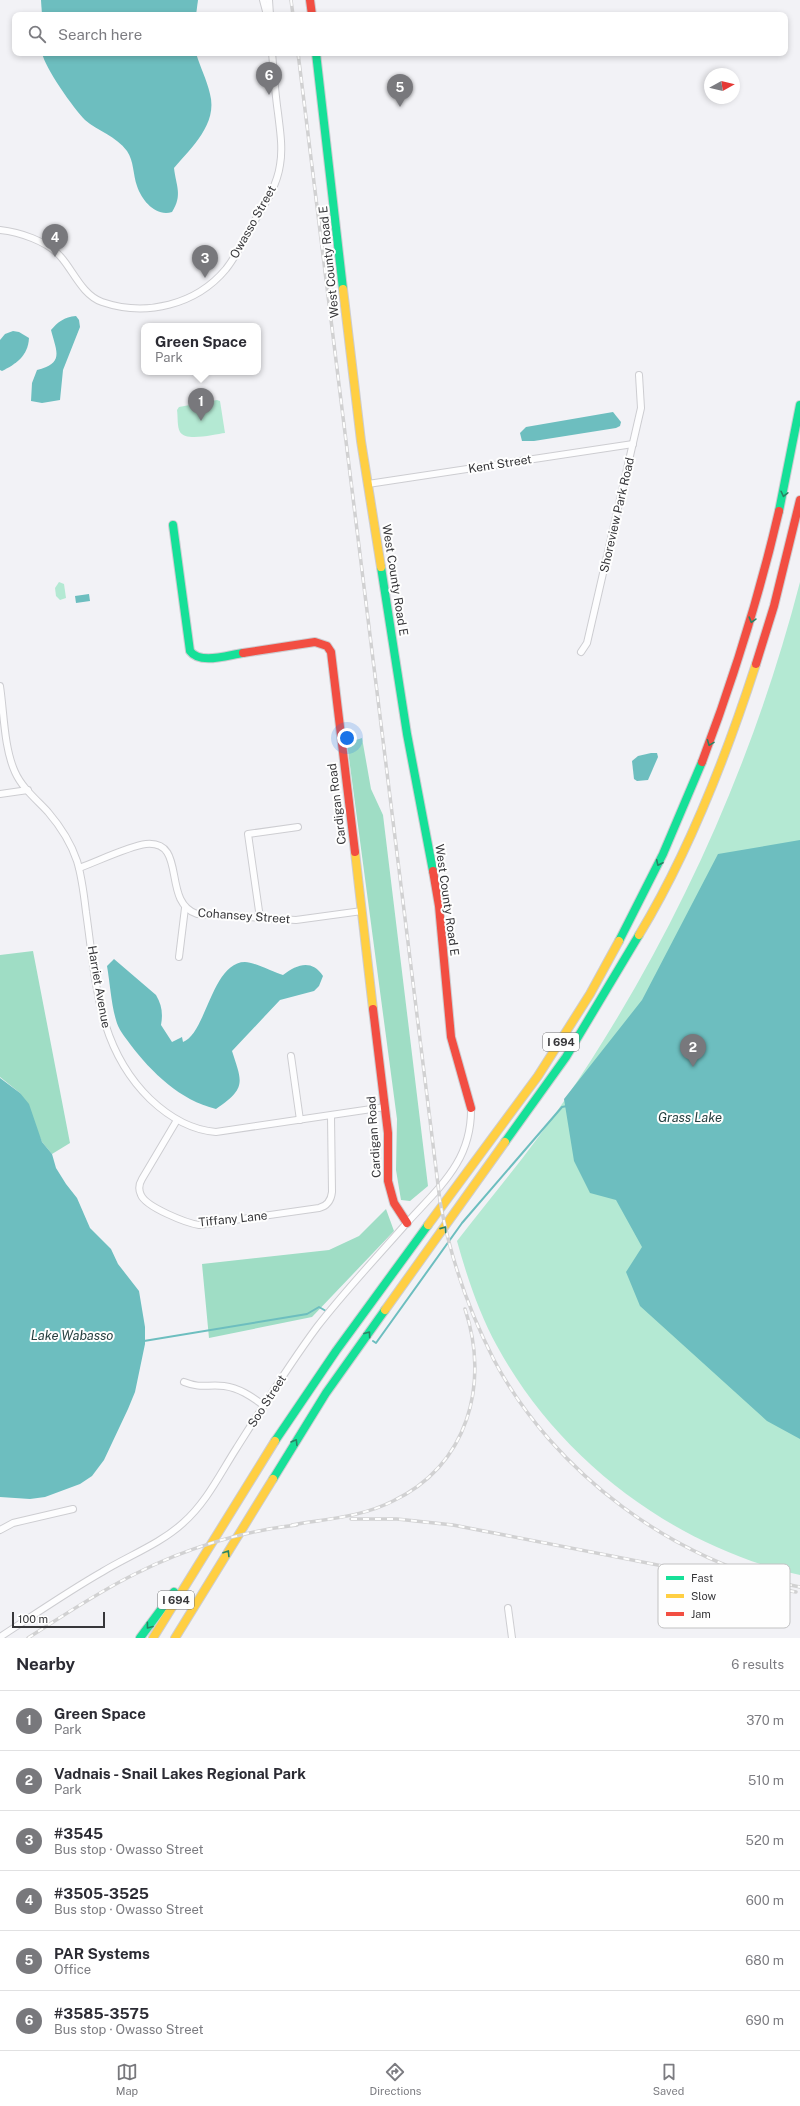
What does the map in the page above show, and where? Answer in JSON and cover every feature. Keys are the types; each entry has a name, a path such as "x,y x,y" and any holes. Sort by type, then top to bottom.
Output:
{"main road":[{"path":"310,0 312,12"},
{"name":"West County Road E","path":"316,56 343,272 354,384 368,484 407,734 439,906 451,1037 471,1108"},
{"name":"I 694","path":"153,1638 282,1431 343,1340 535,1081 589,996 637,909 679,820 697,776 739,660 775,533 800,405"},
{"name":"I 694","path":"175,1638 326,1393 566,1057 596,1011 641,932 686,843 718,770 741,708 774,606 800,500"},
{"name":"Cardigan Road","path":"173,525 188,643 191,653 196,657 209,658 315,642 327,646 331,652 388,1133 387,1156 389,1179 394,1205 400,1216 407,1223"},
{"path":"140,1638 182,1581 199,1563"}],"street":[{"path":"264,0 268,12"},
{"path":"269,0 269,12"},
{"name":"Owasso Street","path":"0,230 10,231 38,240 51,249 59,255 89,293 102,302 132,309 149,309 177,302 206,288 226,268 234,257 269,196 278,176 281,143 272,56"},
{"name":"Shoreview Park Road","path":"581,652 587,643 641,408 639,375"},
{"name":"Kent Street","path":"368,484 633,444"},
{"name":"Harriet Avenue","path":"0,686 1,706 12,762 16,773 28,790 58,825 72,848 79,868 100,1005 108,1037 131,1078 154,1102 177,1120 196,1129 216,1132 385,1107"},
{"path":"0,794 28,790"},
{"path":"260,918 248,834 298,827"},
{"name":"Cohansey Street","path":"79,868 140,845 152,844 168,853 171,858 177,894 185,908 196,914 296,920 362,911"},
{"path":"179,957 185,908"},
{"path":"291,1056 300,1120"},
{"name":"Soo Street","path":"0,1637 87,1580 170,1533 182,1524 203,1500 264,1405 318,1326 407,1223 442,1186 461,1156 470,1132 471,1108"},
{"name":"Tiffany Lane","path":"177,1120 142,1179 139,1190 141,1195 148,1202 181,1220 199,1225 319,1208 330,1202 332,1192 331,1116"},
{"path":"184,1382 196,1387 213,1385 233,1388 242,1391 264,1405"},
{"path":"0,1530 13,1523 73,1509"},
{"path":"508,1608 512,1638"}],"green space":[{"path":"217,400 220,401 225,433 188,437 180,432 177,410 179,407"},
{"path":"59,582 64,584 66,598 60,600 56,596 55,588"},
{"path":"800,582 800,1575 790,1572 790,1564 760,1564 753,1562 708,1543 665,1520 624,1492 587,1461 553,1426 523,1387 497,1346 474,1295 457,1241 550,1122 602,1044 638,982 673,918 704,853 758,720"},
{"path":"362,738 371,789 383,815 428,1186 410,1201 401,1200 396,1170 397,1119 347,743"},
{"path":"33,951 70,1143 52,1154 42,1142 20,1093 0,1077 0,955"},
{"path":"386,1209 394,1231 312,1317 209,1338 202,1264 329,1250 359,1236"}],"water":[{"path":"41,0 198,0 196,12 42,12"},
{"path":"43,56 197,56 210,94 210,115 207,125 195,144 174,168 178,195 172,212 160,212 155,210 146,202 139,192 131,159 127,151 118,141 90,124 80,115 67,98"},
{"path":"76,316 79,320 80,327 63,370 60,400 42,403 31,401 32,383 37,370 46,367 55,360 56,351 51,330 62,320 68,317"},
{"path":"13,331 19,332 29,338 28,344 24,355 2,371 0,370 0,340 5,334"},
{"path":"613,412 621,422 620,426 616,428 534,441 522,441 520,433 526,427"},
{"path":"89,594 90,601 76,603 75,596"},
{"path":"657,753 658,757 648,780 637,781 634,779 632,761 638,756"},
{"name":"Grass Lake","path":"800,840 800,1439 767,1421 640,1306 626,1272 642,1247 616,1200 590,1193 574,1161 564,1099 642,1000 718,854"},
{"path":"114,959 156,995 162,1010 161,1025 172,1042 182,1037 183,1042 191,1036 198,1026 217,985 225,973 234,965 249,962 283,975 299,966 309,965 314,967 323,976 319,986 314,991 280,1000 232,1051 240,1077 239,1084 233,1095 216,1109 190,1099 168,1084 157,1075 122,1033 114,1013 107,966"},
{"name":"Lake Wabasso","path":"0,1078 20,1093 29,1104 42,1142 52,1154 56,1168 77,1198 90,1228 111,1249 118,1264 139,1291 145,1327 145,1344 135,1392 104,1460 92,1476 80,1484 45,1497 30,1499 0,1497"}],"waterway":[{"path":"373,1341 376,1343 462,1223 562,1107 567,1106"},
{"path":"144,1341 307,1314 319,1307 326,1311"}],"railway":[{"path":"291,0 293,12"},
{"path":"298,56 440,1201 449,1242 468,1302 494,1360 519,1401 549,1439 584,1475 623,1507 664,1535 708,1558 724,1564"},
{"path":"292,1525 344,1517 369,1511 393,1501 419,1485 439,1466 455,1444 466,1420 473,1393 475,1366 472,1337 465,1309"},
{"path":"351,1519 397,1519 453,1525 658,1565"},
{"path":"28,1638 108,1588 173,1557 214,1542 255,1532 297,1525"},
{"path":"790,1584 800,1587"},
{"path":"790,1591 796,1592"}],"traffic: fast":[{"path":"316,56 343,289"},
{"path":"779,511 800,405"},
{"path":"173,525 190,651 200,658 215,658 243,653"},
{"path":"381,567 407,734 433,871"},
{"path":"619,941 663,854 702,762"},
{"path":"505,1142 566,1057 639,935"},
{"path":"275,1441 336,1351 428,1225"},
{"path":"273,1479 326,1393 385,1310"},
{"path":"140,1638 174,1592"}],"traffic: slow":[{"path":"343,289 361,441 381,567"},
{"path":"639,935 674,871 705,803 745,698 756,664"},
{"path":"355,852 373,1009"},
{"path":"428,1225 538,1076 590,994 619,941"},
{"path":"385,1310 505,1142"},
{"path":"153,1638 275,1441"},
{"path":"175,1638 273,1479"}],"traffic: jam":[{"path":"310,0 312,12"},
{"path":"756,664 774,606 800,500"},
{"path":"702,762 745,638 779,511"},
{"path":"243,653 315,642 327,646 331,652 355,852"},
{"path":"433,871 439,906 451,1037 471,1108"},
{"path":"373,1009 388,1133 388,1181 394,1203 407,1223"}],"place":[{"name":"#3585-3575","path":"269,95"},
{"name":"PAR Systems","path":"400,107"},
{"name":"#3505-3525","path":"55,257"},
{"name":"#3545","path":"205,278"},
{"name":"Green Space","path":"201,421"},
{"name":"Vadnais - Snail Lakes Regional Park","path":"693,1067"}]}
